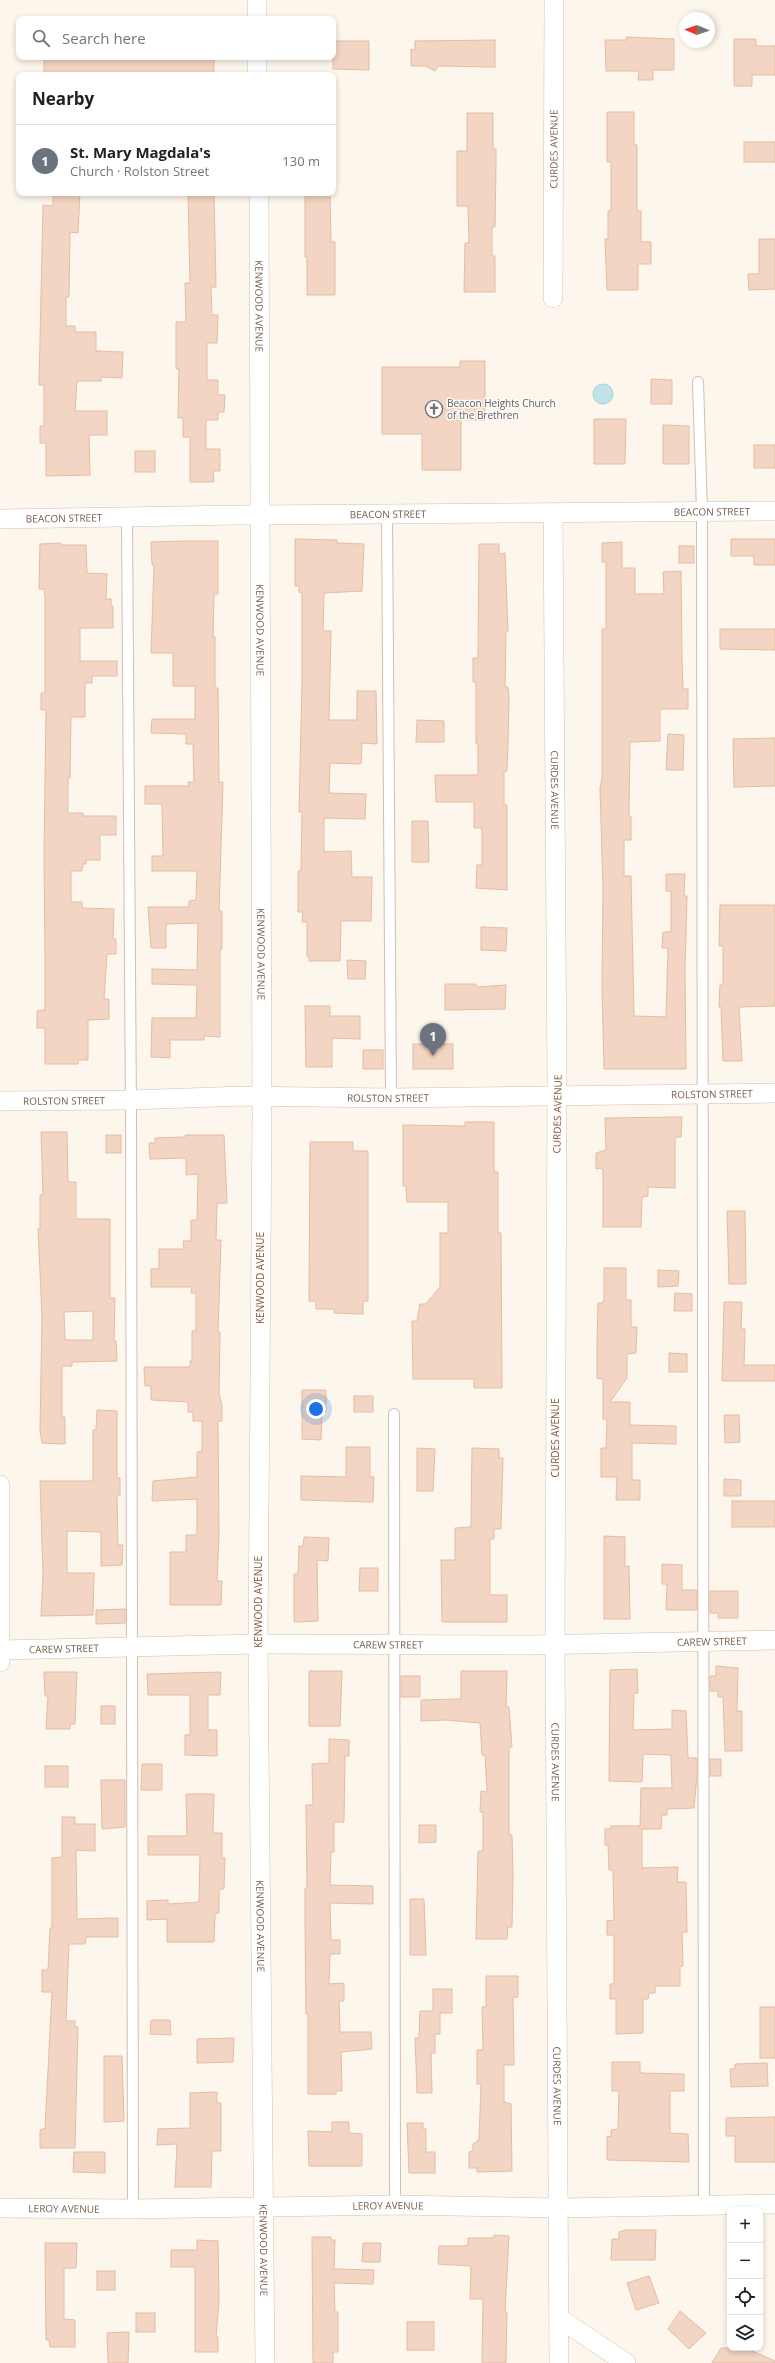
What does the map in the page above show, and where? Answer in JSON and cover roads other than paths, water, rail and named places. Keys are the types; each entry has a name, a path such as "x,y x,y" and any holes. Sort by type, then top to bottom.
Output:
{"street":[{"path":"257,0 257,16"},
{"name":"CURDES AVENUE","path":"553,298 554,0"},
{"path":"257,60 257,72"},
{"name":"KENWOOD AVENUE","path":"258,196 258,515 262,1096 258,1644 265,2363"},
{"name":"BEACON STREET","path":"0,519 258,515 553,514 775,511"},
{"name":"CURDES AVENUE","path":"553,514 557,1095 555,1644 559,2363"},
{"name":"ROLSTON STREET","path":"0,1101 131,1100 262,1096 391,1098 557,1095 775,1094"},
{"path":"0,1485 0,1663"},
{"name":"CAREW STREET","path":"0,1650 258,1644 555,1644 775,1640"},
{"name":"LEROY AVENUE","path":"0,2208 133,2209 395,2205 559,2208 775,2204"},
{"path":"559,2318 626,2363"}],"lane":[{"path":"698,382 702,512 704,2205"},
{"path":"387,514 391,1098"},
{"path":"127,518 131,1100 133,2209"},
{"path":"394,1414 395,2205"}],"water":[{"path":"603,384 610,387 613,394 610,401 603,404 596,401 593,394 596,387"}],"place":[{"name":"Beacon Heights Church of the Brethren","path":"434,409"},
{"name":"St. Mary Magdala's","path":"433,1056"}]}
